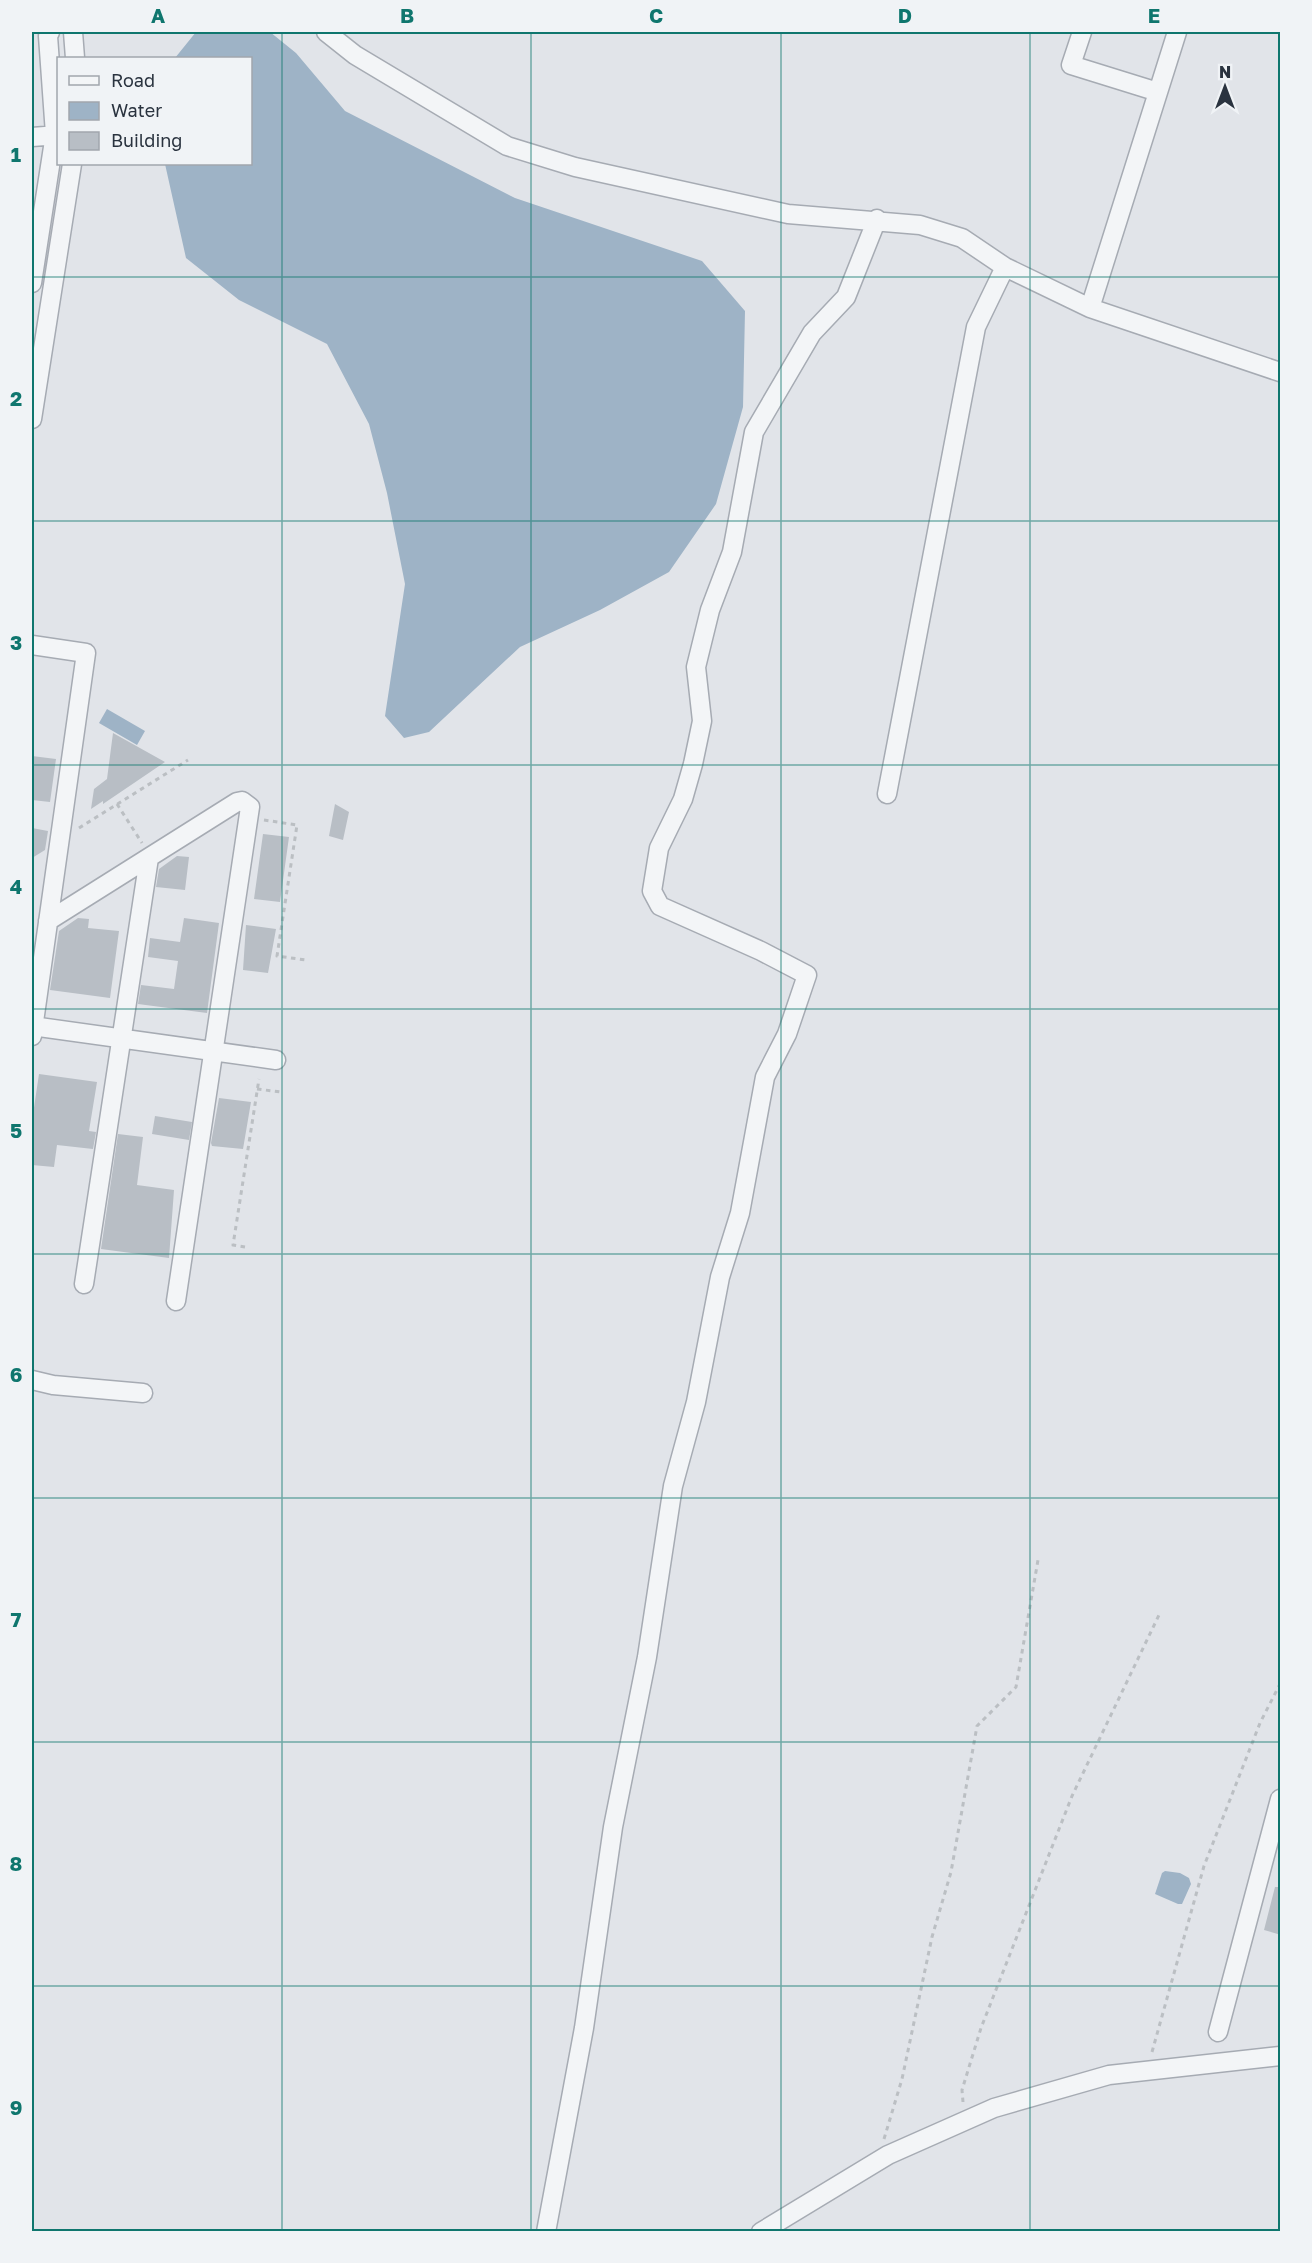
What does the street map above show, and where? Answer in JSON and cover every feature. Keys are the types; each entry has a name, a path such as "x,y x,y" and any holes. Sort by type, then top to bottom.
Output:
{"street":[{"path":"32,283 56,135 48,36 50,32"},
{"path":"73,32 75,57"},
{"path":"326,32 355,55 507,146 575,167 788,214 877,219 921,225 962,238 1005,267 1090,308 1281,372"},
{"path":"1082,32 1071,65 1158,92"},
{"path":"1090,308 1177,32"},
{"path":"32,137 56,135"},
{"path":"32,419 72,165"},
{"path":"546,2232 584,2028 612,1827 647,1657 673,1486 696,1402 720,1277 740,1213 765,1077 787,1034 807,975 761,951 660,906 652,891 658,848 683,799 693,764 702,721 696,667 710,610 732,552 754,432 812,333 846,297 877,219"},
{"path":"887,794 975,327 1005,267"},
{"path":"32,645 86,653 32,1030 123,1039 276,1060"},
{"path":"48,921 237,802 242,801 250,807 176,1301"},
{"path":"84,1284 150,857"},
{"path":"32,1380 53,1385 143,1393"},
{"path":"1218,2032 1281,1799"},
{"path":"761,2232 888,2156 994,2108 1109,2075 1281,2056"}],"path":[{"path":"59,840 188,760"},
{"path":"117,804 150,857"},
{"path":"250,818 297,825 277,956 306,960"},
{"path":"245,1246 233,1245 259,1079"},
{"path":"257,1089 281,1092"},
{"path":"888,2156 884,2148 884,2136 902,2079 932,1937 951,1872 977,1725 1016,1687 1038,1560"},
{"path":"964,2121 962,2090 981,2028 1072,1796 1160,1615"},
{"path":"1151,2071 1152,2044 1204,1866 1260,1723 1281,1684"}],"water":[{"path":"196,32 270,32 296,53 345,111 515,198 702,261 745,311 743,407 716,504 669,572 600,610 520,647 429,732 404,738 385,716 405,584 387,493 369,424 327,344 239,300 186,258 165,165 252,165 252,57 176,57"},
{"path":"107,709 145,731 137,745 99,723"},
{"path":"1165,1871 1180,1873 1189,1878 1191,1884 1182,1904 1155,1894 1162,1873"}],"building":[{"path":"113,733 165,762 103,804 103,801 91,809 94,789 107,779"},
{"path":"32,756 56,759 50,802 32,800"},
{"path":"335,804 349,812 343,840 329,836"},
{"path":"32,828 48,831 45,850 32,858"},
{"path":"263,834 289,837 280,902 254,899"},
{"path":"177,856 189,857 185,890 156,887 159,869"},
{"path":"78,918 89,919 88,928 119,931 110,998 50,990 59,931"},
{"path":"184,918 219,923 207,1013 138,1004 141,985 174,989 178,961 148,957 150,938 180,942"},
{"path":"246,925 276,929 268,973 243,970"},
{"path":"39,1074 97,1082 89,1131 96,1132 93,1149 57,1145 54,1167 32,1165 32,1121"},
{"path":"219,1098 251,1102 243,1149 212,1146"},
{"path":"155,1116 192,1122 189,1140 152,1134"},
{"path":"118,1134 143,1137 137,1185 174,1190 169,1258 101,1249"},
{"path":"1275,1887 1281,1887 1281,1935 1264,1930"}]}
